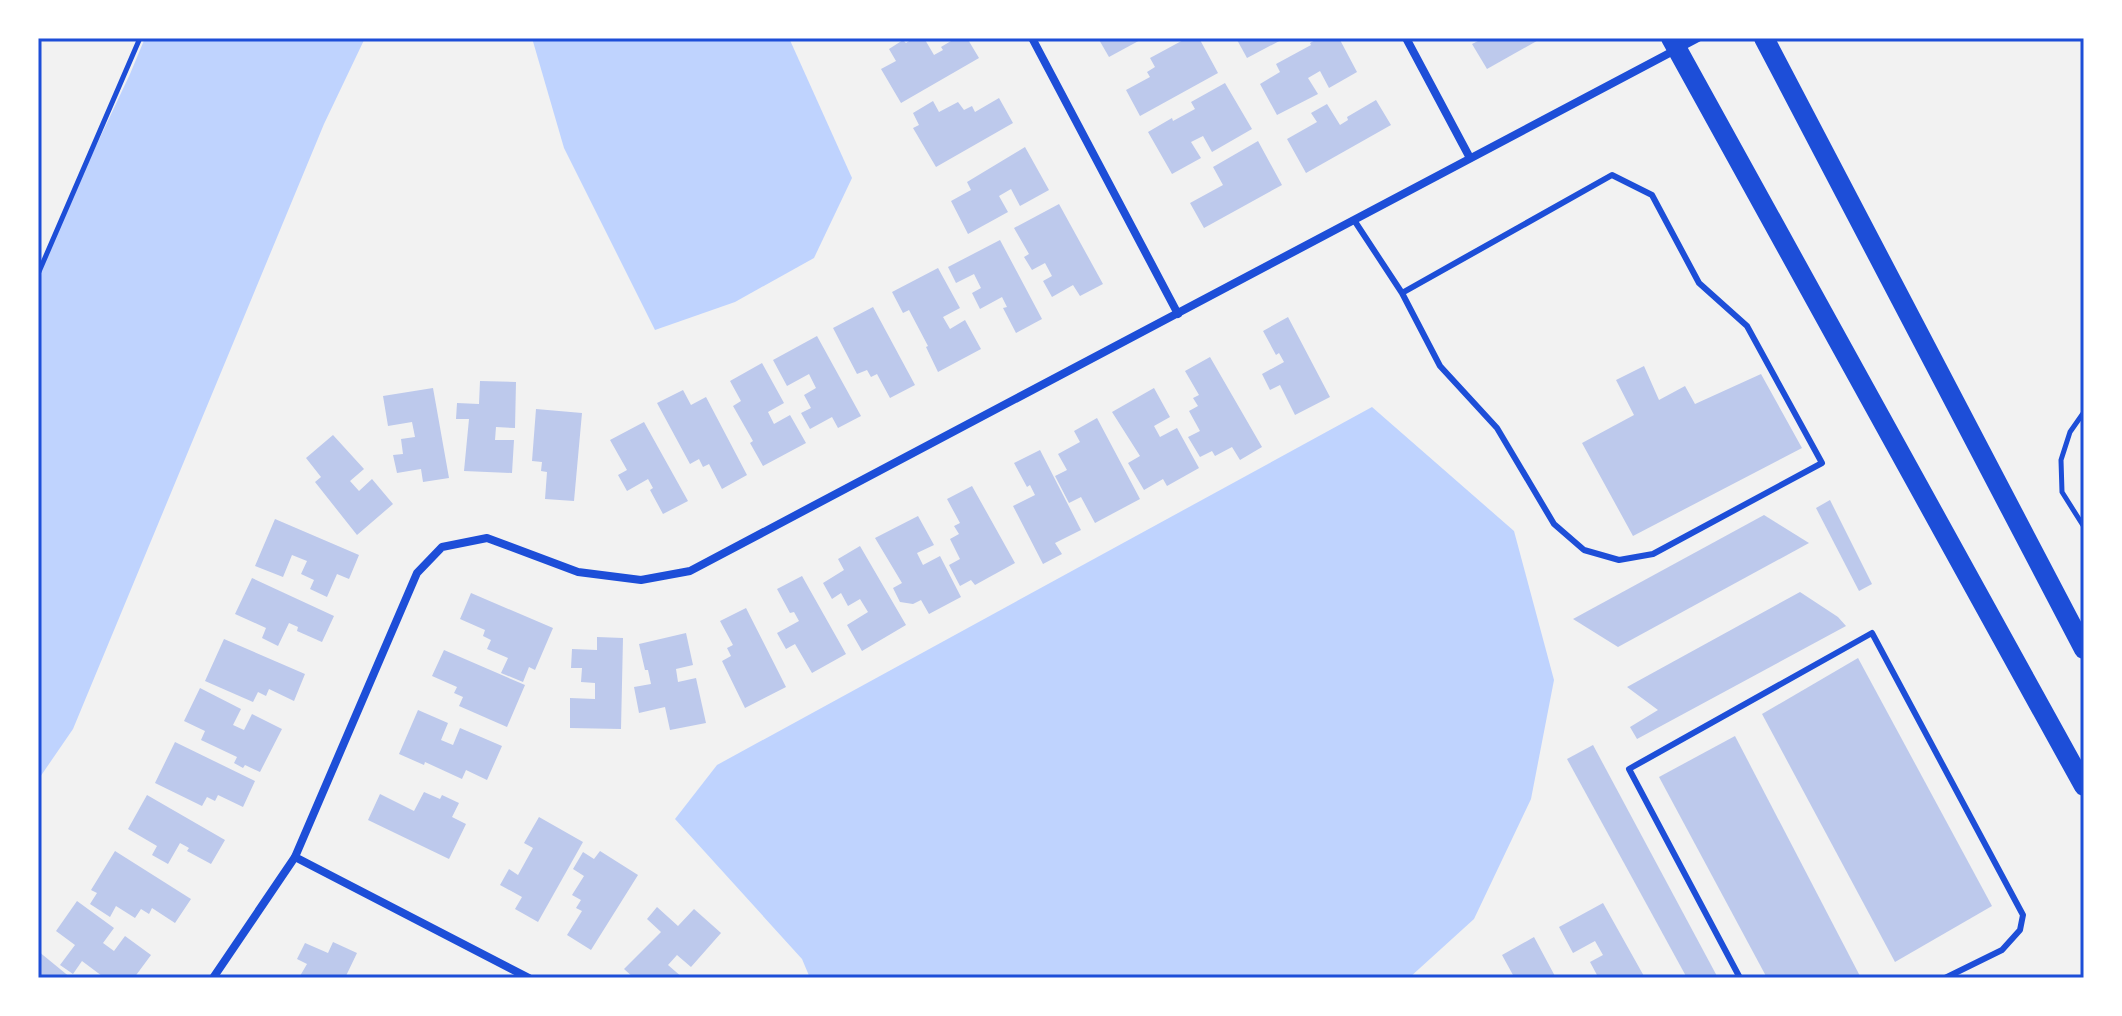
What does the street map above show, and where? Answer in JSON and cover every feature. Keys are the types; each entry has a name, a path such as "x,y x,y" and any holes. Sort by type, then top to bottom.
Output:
{"main road":[{"path":"1764,38 2084,649"},
{"path":"1674,43 2084,786"}],"street":[{"path":"1032,38 1178,314"},
{"path":"1406,38 1470,158"},
{"path":"213,978 295,857 417,573 442,547 487,538 578,572 641,580 690,571 1470,158 1674,43 1698,38"},
{"path":"295,857 529,978"}],"lane":[{"path":"1354,220 1402,293 1440,366 1497,428 1554,524 1584,550 1619,560 1653,554 1822,463 1747,326 1699,283 1652,195 1612,175 1402,293"},
{"path":"1740,978 1629,769 1872,633 2023,915 2020,930 2002,950 1945,978"}],"path":[{"path":"38,274 140,38"},
{"path":"2084,412 2070,432 2061,460 2062,492 2084,527"}],"water":[{"path":"145,38 365,38 324,124 73,729 38,780 38,269"},
{"path":"532,38 789,38 852,178 814,258 735,302 655,330 564,148"},
{"path":"1372,407 1514,531 1554,680 1531,799 1474,919 1409,978 810,978 802,959 675,819 717,765"}],"building":[{"path":"914,38 924,38 934,55 956,38 967,38 979,58 901,103 881,69 896,61 889,49 903,40 906,43"},
{"path":"1098,38 1144,38 1109,57"},
{"path":"1187,38 1199,38 1218,73 1140,116 1126,90 1150,77 1147,72 1155,67 1150,58"},
{"path":"1236,38 1285,38 1247,58"},
{"path":"1319,38 1339,38 1357,72 1329,88 1320,71 1308,78 1318,94 1277,115 1260,84 1280,72 1276,64"},
{"path":"1484,38 1542,38 1487,69 1472,44"},
{"path":"1225,83 1252,129 1212,152 1203,136 1191,142 1201,158 1172,174 1148,132 1195,109 1191,102"},
{"path":"999,98 1013,123 936,167 913,128 919,125 913,113 933,101 939,112 958,102 964,110 972,106 975,112"},
{"path":"1376,100 1391,125 1306,173 1287,139 1317,122 1311,113 1327,104 1340,125 1348,120 1347,117"},
{"path":"1258,141 1282,185 1204,228 1190,203 1223,185 1213,167"},
{"path":"1025,147 1049,190 1020,206 1011,189 999,196 1008,212 968,234 951,201 971,190 967,182"},
{"path":"1059,204 1103,284 1080,296 1073,285 1052,297 1043,281 1052,276 1045,263 1032,270 1024,257 1029,254 1014,228"},
{"path":"1000,240 1042,319 1016,333 1003,308 1007,307 1002,297 980,309 972,293 981,288 974,274 956,283 948,267"},
{"path":"938,268 960,308 943,317 950,329 965,320 981,349 938,372 909,310 903,313 892,292"},
{"path":"873,307 915,385 890,398 877,374 871,377 867,370 857,374 833,328"},
{"path":"1288,317 1330,397 1295,415 1280,385 1270,390 1262,374 1284,362 1279,353 1276,355 1263,331"},
{"path":"817,336 861,416 838,428 832,417 810,429 801,413 811,408 804,395 816,388 809,374 787,386 773,360"},
{"path":"1210,357 1262,447 1240,460 1232,447 1215,456 1212,451 1200,457 1188,437 1200,431 1189,411 1198,406 1193,398 1199,395 1185,371"},
{"path":"762,363 784,403 768,412 774,424 790,415 806,443 763,466 733,406 741,401 730,381"},
{"path":"1644,366 1659,400 1685,386 1695,404 1761,374 1802,448 1633,536 1582,443 1634,415 1616,380"},
{"path":"480,381 516,382 515,428 496,427 495,440 514,440 512,473 464,471 469,419 456,419 457,403 479,404"},
{"path":"433,388 449,478 423,482 421,469 397,473 393,455 403,454 401,439 415,437 412,422 388,426 383,396"},
{"path":"1154,388 1170,417 1154,426 1160,437 1177,428 1199,468 1167,486 1163,479 1144,490 1128,463 1140,456 1112,412"},
{"path":"683,390 691,405 706,397 747,475 722,489 709,464 703,467 699,459 690,464 657,403"},
{"path":"536,409 582,413 574,501 545,499 547,472 541,471 542,462 532,461"},
{"path":"1097,418 1140,499 1095,523 1081,497 1069,503 1055,476 1067,470 1058,454 1080,442 1074,431"},
{"path":"644,422 688,501 663,514 650,490 653,488 648,479 627,491 618,475 627,470 610,440"},
{"path":"333,435 364,469 350,481 359,491 372,479 393,504 357,535 315,482 321,477 306,458"},
{"path":"1040,450 1081,530 1055,543 1062,554 1043,564 1013,506 1035,495 1014,463"},
{"path":"972,486 1015,563 975,585 971,580 960,586 949,565 960,559 950,539 959,534 954,526 960,523 947,499"},
{"path":"1830,500 1872,584 1859,591 1816,508"},
{"path":"1764,515 1809,543 1618,647 1573,619"},
{"path":"918,516 934,545 917,553 923,565 940,556 961,597 929,614 921,600 913,604 900,602 893,588 902,583 875,538"},
{"path":"275,519 359,555 349,579 337,574 327,597 310,589 314,580 301,574 307,561 292,555 283,577 255,566"},
{"path":"860,546 906,625 862,651 847,625 868,612 860,599 848,606 841,593 832,599 823,583 844,570 838,559"},
{"path":"802,576 846,654 812,673 795,644 786,649 777,633 799,621 794,612 790,613 777,589"},
{"path":"252,578 334,616 322,642 297,631 298,627 289,623 278,646 262,638 266,628 235,614"},
{"path":"1800,592 1838,617 1846,626 1637,739 1630,727 1658,710 1627,687"},
{"path":"471,593 553,628 535,670 529,667 523,682 501,673 508,658 487,649 491,640 483,636 485,630 460,619"},
{"path":"746,608 786,687 745,708 722,661 731,656 727,648 733,645 720,621"},
{"path":"686,633 693,665 676,669 678,682 696,678 706,723 670,730 665,707 639,713 634,687 651,684 639,644"},
{"path":"597,637 623,638 621,729 570,728 570,698 595,699 595,683 581,682 582,668 571,668 572,649 597,650"},
{"path":"224,639 305,674 294,701 269,689 266,696 258,692 253,702 205,681"},
{"path":"444,650 525,685 507,727 459,706 463,697 454,693 457,687 432,676"},
{"path":"1858,658 1992,906 1895,962 1762,714"},
{"path":"200,688 241,709 233,725 244,730 252,714 282,729 260,772 234,763 237,757 201,740 205,731 184,721"},
{"path":"418,710 448,723 441,740 453,745 460,728 502,746 487,780 466,770 462,779 399,754"},
{"path":"1735,736 1861,978 1767,978 1659,777"},
{"path":"175,742 255,781 243,807 218,795 215,801 207,797 202,806 155,783"},
{"path":"1593,745 1718,978 1687,978 1567,759"},
{"path":"424,792 440,799 442,795 459,803 452,817 466,824 449,859 368,820 380,794 414,811"},
{"path":"147,795 225,840 211,864 187,851 189,848 180,843 168,864 152,855 157,846 128,829"},
{"path":"539,817 583,842 538,922 515,909 522,897 500,885 509,869 518,875 533,848 524,843"},
{"path":"115,851 191,899 175,923 152,908 149,914 141,909 135,918 116,906 110,917 90,904 97,893 91,890"},
{"path":"600,851 638,875 591,950 567,935 582,911 576,908 581,900 572,895 584,876 573,869 583,852 594,859"},
{"path":"77,901 114,928 103,943 114,951 125,936 151,955 134,978 100,978 102,976 82,961 73,974 60,965 75,945 56,931"},
{"path":"1603,903 1645,978 1591,978 1597,975 1590,962 1603,955 1595,941 1573,953 1559,927"},
{"path":"657,907 678,926 694,909 721,933 691,967 677,955 668,965 683,978 634,978 624,969 661,932 647,919"},
{"path":"1534,937 1556,978 1509,978 1513,975 1502,955"},
{"path":"333,942 357,953 345,978 300,976 307,964 297,959 305,943 328,953"},
{"path":"38,951 71,978 38,978"}]}
